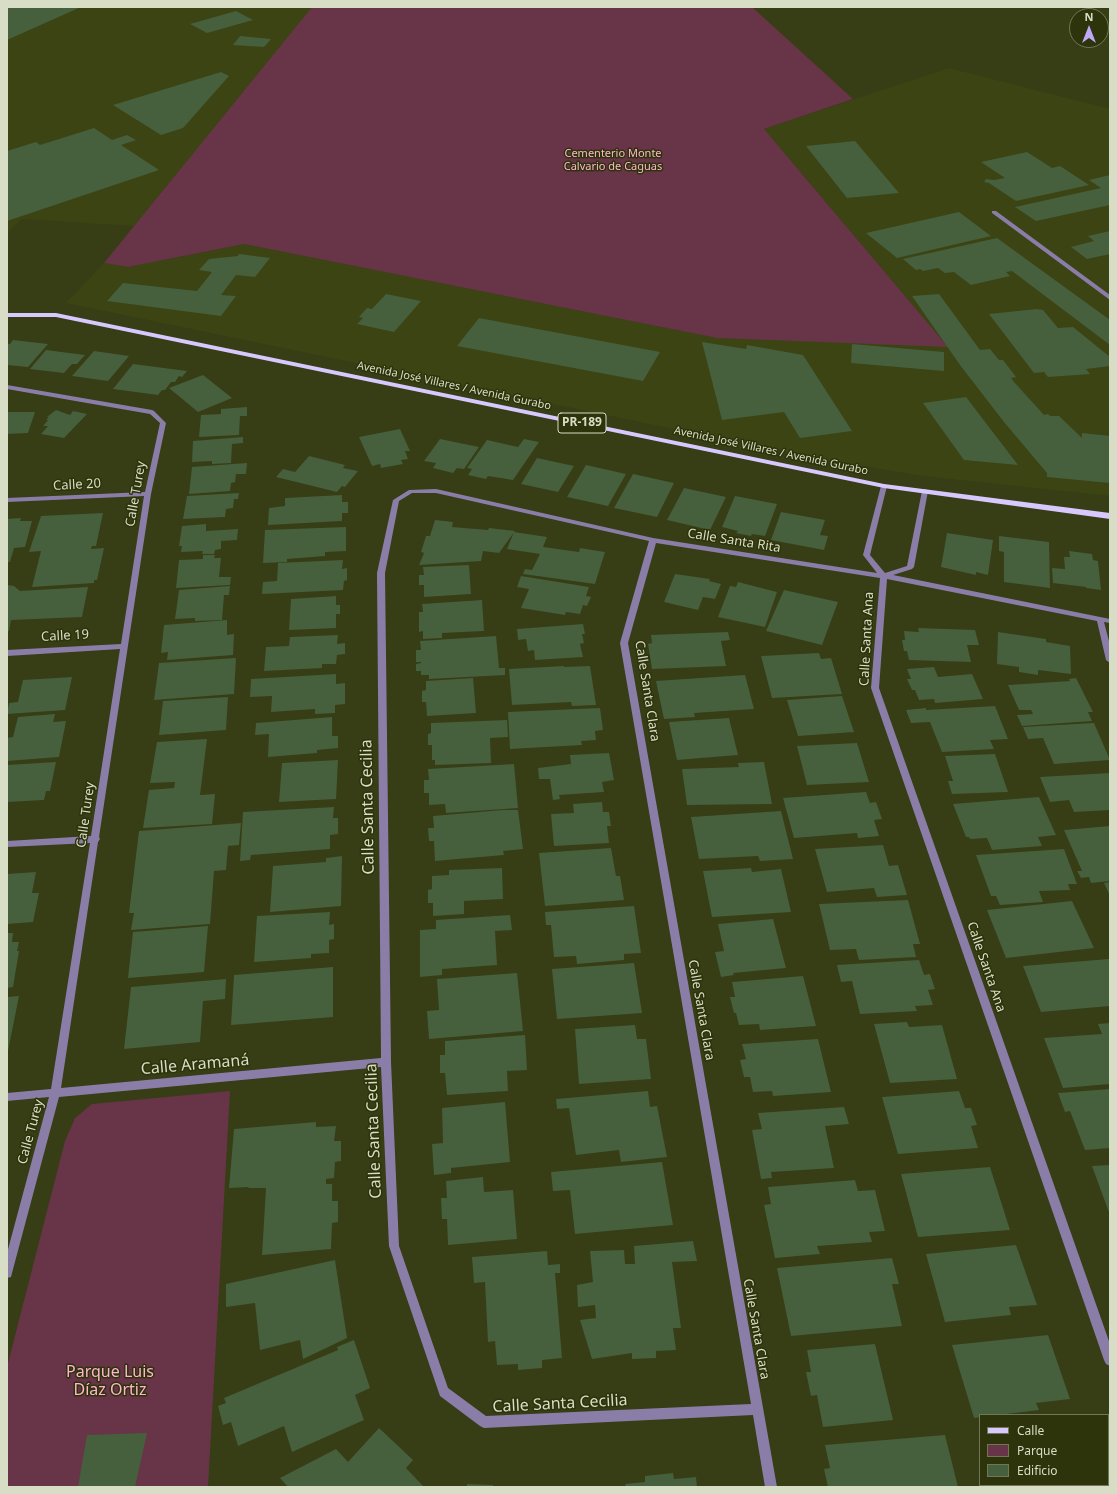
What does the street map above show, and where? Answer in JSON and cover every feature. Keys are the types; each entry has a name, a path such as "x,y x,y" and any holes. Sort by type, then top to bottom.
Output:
{"main road":[{"name":"Avenida José Villares / Avenida Gurabo","path":"7,315 56,315 884,486 1110,516"}],"street":[{"path":"994,212 1110,298"},
{"name":"Calle Turey","path":"7,387 152,412 163,423 148,494 96,839 55,1093 7,1273"},
{"name":"Calle Santa Ana","path":"884,486 866,555 884,576 875,688 1110,1360"},
{"name":"Calle Santa Rita","path":"388,538 396,500 410,490 436,491 652,540 884,576 1110,621"},
{"name":"Calle Santa Ana","path":"884,576 910,568 925,491"},
{"name":"Calle 20","path":"7,500 148,494"},
{"name":"Calle Santa Cecilia","path":"388,538 381,573 386,1062 394,1246 444,1392 484,1422 757,1410"},
{"name":"Calle Santa Clara","path":"652,540 624,643 771,1487"},
{"path":"1100,620 1110,660"},
{"name":"Calle 19","path":"7,653 124,646"},
{"path":"7,844 96,839"},
{"name":"Calle Aramaná","path":"7,1097 386,1062"}],"shaded area":[{"path":"7,7 312,7 134,226 22,219 7,233"},
{"path":"949,68 1110,109 1110,496 922,476 804,456 66,303 104,263 128,267 244,244 717,338 947,346 764,129"}],"green space":[{"name":"Cementerio Monte Calvario de Caguas","path":"312,7 752,7 853,99 764,129 948,347 717,338 244,244 128,267 104,263"},
{"name":"Parque Luis Díaz Ortiz","path":"230,1091 208,1487 7,1487 7,1367 65,1141 75,1118 92,1104"}],"building":[{"path":"7,7 81,7 7,40"},
{"path":"236,11 253,20 207,33 190,24"},
{"path":"240,36 271,39 264,47 233,45"},
{"path":"221,72 229,76 183,128 161,135 113,105"},
{"path":"94,128 112,140 127,135 136,140 121,145 159,170 7,221 7,151 36,142 40,145"},
{"path":"855,141 899,193 847,198 806,146"},
{"path":"1027,152 1052,168 1060,166 1089,185 1016,201 989,183 984,182 986,179 994,180 1005,178 981,162"},
{"path":"1110,175 1110,205 1036,221 1015,207 1101,188 1089,180"},
{"path":"959,212 991,236 897,258 866,233"},
{"path":"1110,231 1110,254 1087,259 1071,247 1094,241 1088,236"},
{"path":"997,238 1110,320 1110,345 1012,271 1006,272 1010,276 971,285 954,272 945,273 938,268 923,271 920,269 916,270 903,259"},
{"path":"239,254 270,258 255,277 236,275 221,295 236,296 221,316 107,301 123,283 197,291 212,272 199,270 209,259 238,256"},
{"path":"386,294 421,301 394,332 357,324 363,318 359,317 367,308 372,309"},
{"path":"939,294 980,350 990,349 999,360 1003,360 1016,377 1011,378 1044,415 1048,414 1050,416 1059,416 1082,438 1082,433 1110,436 1110,483 1047,477 1047,473 1004,422 960,365 912,296"},
{"path":"1037,309 1043,310 1058,328 1073,327 1110,357 1110,366 1086,369 1090,374 1048,377 1044,372 1034,373 989,314"},
{"path":"479,318 660,352 643,381 457,346"},
{"path":"13,340 48,344 28,367 7,365 7,344 10,344"},
{"path":"702,342 746,349 747,345 803,355 852,431 800,438 784,412 722,420"},
{"path":"852,344 944,352 944,371 851,363"},
{"path":"46,350 85,355 77,364 72,364 64,373 30,369"},
{"path":"94,351 129,356 108,381 72,376"},
{"path":"133,364 187,371 182,377 179,376 175,382 171,382 165,390 162,390 158,395 113,389"},
{"path":"203,375 232,398 198,412 169,388"},
{"path":"966,397 1018,465 964,460 923,403"},
{"path":"247,407 247,416 240,416 239,435 199,437 201,415 221,414 221,409"},
{"path":"56,410 70,415 73,411 87,414 64,438 41,434 48,426 43,426 48,420 46,420 49,417 47,417"},
{"path":"7,412 35,412 28,433 7,434"},
{"path":"400,429 410,451 405,451 408,459 401,460 403,464 381,468 380,464 372,466 359,437"},
{"path":"243,437 243,443 232,444 231,463 212,464 212,461 192,462 193,441"},
{"path":"440,439 479,447 464,469 457,468 453,473 433,468 436,463 424,461"},
{"path":"524,439 539,442 513,480 488,476 486,479 468,475 472,469 467,468 487,440 518,447"},
{"path":"309,456 345,465 343,468 358,471 345,487 342,486 337,492 276,477 283,469 295,472"},
{"path":"537,458 574,466 558,492 521,484"},
{"path":"247,463 246,474 236,474 235,482 231,483 230,491 189,494 192,467"},
{"path":"586,465 626,474 608,506 567,497"},
{"path":"633,474 674,483 657,517 614,508"},
{"path":"684,488 726,497 710,530 667,520"},
{"path":"239,493 238,499 234,499 233,508 226,509 225,517 183,519 187,496"},
{"path":"342,495 342,502 348,502 348,513 342,513 342,521 268,525 269,508 285,506 285,498"},
{"path":"735,496 777,504 765,536 752,534 751,536 736,533 738,531 722,527"},
{"path":"781,512 825,520 820,535 828,536 824,550 771,540"},
{"path":"103,513 96,546 92,546 91,549 104,548 97,580 94,580 94,583 32,587 41,551 29,552 41,516"},
{"path":"21,518 20,521 32,521 25,547 14,548 10,562 7,562 7,519"},
{"path":"435,520 453,522 452,527 488,530 489,528 515,531 499,553 483,551 481,561 419,565 424,553 421,552 426,536 430,536"},
{"path":"206,524 206,531 238,529 237,540 221,541 221,549 215,550 214,554 202,554 203,551 181,552 182,546 179,546 182,526"},
{"path":"346,527 346,551 325,552 325,556 287,559 287,562 263,563 265,530"},
{"path":"514,532 547,537 543,547 579,552 580,548 605,552 595,584 523,574 525,569 532,570 540,554 507,549"},
{"path":"947,533 993,540 988,575 976,572 976,575 941,567"},
{"path":"999,536 1049,542 1050,588 1004,582 1004,552 999,551"},
{"path":"1069,551 1092,554 1093,560 1098,561 1101,590 1053,583 1052,568 1065,569 1064,557 1070,557"},
{"path":"203,555 215,555 214,558 221,558 219,577 231,577 230,585 176,588 179,560 203,559"},
{"path":"343,560 342,569 347,568 347,580 344,581 343,590 262,594 263,582 277,581 278,563"},
{"path":"469,565 471,594 424,597 424,585 419,585 419,575 424,575 423,567"},
{"path":"675,574 710,579 709,581 721,584 715,599 703,597 698,610 664,602"},
{"path":"521,576 589,587 586,596 591,597 587,606 583,605 580,614 566,612 565,615 521,608 529,589 517,587"},
{"path":"738,582 777,592 765,627 718,617 730,586 736,587"},
{"path":"7,585 14,586 20,591 88,587 82,617 11,620 9,631 7,631"},
{"path":"230,586 229,595 224,595 222,620 195,621 195,618 175,619 179,590"},
{"path":"784,590 838,602 822,645 766,631"},
{"path":"336,596 336,605 340,605 340,614 336,614 336,628 289,630 291,599"},
{"path":"482,600 484,631 442,633 442,638 423,639 423,631 419,632 419,612 423,612 422,604"},
{"path":"227,620 227,635 234,634 233,655 167,660 168,652 161,653 164,625"},
{"path":"583,624 585,634 582,634 584,643 580,644 583,657 535,660 534,650 528,651 526,639 518,640 517,629"},
{"path":"918,628 975,630 979,645 967,645 971,662 909,660 907,651 904,651 902,640 905,640 904,631 919,632"},
{"path":"728,632 730,640 721,641 726,666 652,669 648,644 652,643 651,635"},
{"path":"998,632 1046,639 1046,642 1070,646 1071,674 1038,670 1038,675 1019,672 1019,667 997,664"},
{"path":"338,635 337,644 345,643 345,654 337,655 336,664 322,664 322,668 264,671 266,647 289,646 290,637"},
{"path":"496,636 499,668 505,668 505,675 429,679 429,675 421,675 421,671 416,671 416,664 421,663 416,662 416,650 421,650 420,641"},
{"path":"819,653 821,659 831,658 842,694 772,698 761,656"},
{"path":"236,658 234,694 154,700 159,663"},
{"path":"590,666 596,705 572,706 571,702 512,705 509,669"},
{"path":"934,667 938,677 972,674 983,699 935,703 934,699 919,700 915,690 912,690 907,679 911,679 907,669"},
{"path":"336,674 336,684 345,683 345,704 335,705 335,713 315,714 315,709 271,712 272,696 250,697 251,679"},
{"path":"745,675 754,709 694,713 695,717 664,719 656,681"},
{"path":"72,677 65,710 7,714 9,703 18,702 23,680"},
{"path":"473,678 476,713 427,716 426,702 422,702 422,691 426,690 426,681"},
{"path":"1076,678 1093,712 1088,712 1092,721 1022,726 1017,715 1033,714 1031,710 1019,710 1008,685 1070,681 1069,679"},
{"path":"842,696 854,732 798,736 787,700"},
{"path":"228,697 226,730 159,735 163,701"},
{"path":"995,706 1008,739 990,740 994,749 942,752 930,722 911,723 906,710 926,708 926,710"},
{"path":"600,708 603,730 595,731 596,740 581,741 582,745 510,749 508,712"},
{"path":"55,714 53,722 66,721 59,757 7,761 7,738 13,737 18,717"},
{"path":"332,717 332,736 338,736 338,748 317,750 317,753 268,757 269,734 255,735 256,723"},
{"path":"729,718 738,755 677,760 669,722"},
{"path":"507,720 508,737 490,738 491,763 435,765 435,760 432,760 432,745 428,745 428,734 431,733 431,723"},
{"path":"1094,723 1110,760 1054,764 1043,738 1028,739 1023,727"},
{"path":"207,739 200,795 215,794 212,824 143,828 149,790 174,788 175,782 150,783 157,742"},
{"path":"857,743 869,782 807,785 797,746"},
{"path":"609,753 614,780 602,782 604,792 559,795 560,799 553,800 550,779 539,779 538,768 571,764 570,755"},
{"path":"995,754 1008,792 952,794 948,781 953,781 945,756"},
{"path":"338,760 336,799 279,802 282,763"},
{"path":"56,762 50,791 46,791 44,800 7,802 7,765"},
{"path":"764,762 772,804 687,805 682,769 739,767 738,763"},
{"path":"514,764 518,808 446,813 445,804 429,805 429,793 424,793 424,780 429,780 428,769"},
{"path":"1110,773 1110,810 1074,812 1069,800 1050,802 1040,777"},
{"path":"866,792 870,803 876,802 882,819 874,820 879,836 858,838 857,833 794,838 783,798"},
{"path":"1039,797 1056,835 1038,837 1042,846 992,850 987,838 970,839 969,837 966,837 953,804"},
{"path":"602,802 603,812 609,812 611,826 607,826 609,843 554,846 551,814 574,813 573,804"},
{"path":"334,807 333,818 338,818 338,834 330,835 330,849 251,855 250,860 240,861 243,812"},
{"path":"518,810 523,849 503,851 504,855 435,861 434,841 429,841 428,828 434,828 433,816"},
{"path":"781,811 793,859 760,861 758,856 699,859 691,817"},
{"path":"241,823 239,845 228,846 226,870 214,871 210,924 131,930 134,913 129,913 139,831"},
{"path":"1110,826 1110,881 1091,883 1089,877 1081,878 1077,871 1082,871 1064,830"},
{"path":"883,845 889,866 898,865 907,895 877,897 874,888 827,892 815,849"},
{"path":"611,848 616,876 620,876 624,900 545,906 539,853"},
{"path":"1064,849 1077,884 1068,884 1070,890 1039,891 1043,902 1000,905 996,896 991,896 976,855"},
{"path":"342,856 341,906 270,912 273,866 326,862 326,858"},
{"path":"502,868 503,899 464,901 464,914 433,916 433,903 428,903 428,890 432,889 432,876 449,875 449,870"},
{"path":"751,868 752,872 781,869 791,912 712,917 703,871"},
{"path":"36,872 32,893 39,893 33,922 7,924 7,874"},
{"path":"1110,882 1110,896 1104,883"},
{"path":"908,900 920,944 913,944 916,957 859,960 856,949 830,950 819,904"},
{"path":"1072,901 1094,948 1006,958 987,910"},
{"path":"634,906 641,953 624,954 624,960 577,964 576,956 554,957 551,925 546,925 545,912"},
{"path":"330,912 329,925 334,924 334,939 329,940 329,953 311,954 311,958 254,962 257,916"},
{"path":"510,915 512,930 495,931 497,965 442,969 442,975 420,977 420,930 436,929 436,920"},
{"path":"773,919 786,968 733,973 734,975 721,977 715,952 724,951 718,924"},
{"path":"208,926 204,972 128,978 133,932"},
{"path":"7,933 13,933 12,942 19,942 17,951 19,951 13,987 7,988"},
{"path":"1109,959 1110,1006 1041,1012 1023,966"},
{"path":"919,960 924,975 930,974 935,989 928,990 933,1005 915,1006 917,1011 860,1014 852,981 841,982 837,965"},
{"path":"634,963 642,1013 557,1019 552,969"},
{"path":"333,967 333,1017 231,1025 234,975"},
{"path":"517,973 523,1031 429,1039 427,1011 439,1010 437,979"},
{"path":"803,976 816,1026 760,1030 759,1024 739,1025 730,997 735,997 732,982"},
{"path":"226,979 225,999 203,1001 200,1042 124,1049 131,987"},
{"path":"19,996 8,1051 7,1051 7,997"},
{"path":"907,1022 909,1027 942,1025 957,1079 890,1083 874,1024"},
{"path":"1110,1023 1110,1084 1063,1088 1044,1038 1102,1034 1098,1024"},
{"path":"635,1025 637,1039 646,1039 651,1079 579,1084 575,1029"},
{"path":"525,1035 527,1070 507,1071 508,1091 447,1095 445,1073 440,1073 440,1055 445,1055 445,1041"},
{"path":"818,1039 831,1092 773,1096 772,1091 753,1092 750,1077 744,1077 740,1060 746,1059 742,1044"},
{"path":"1110,1089 1110,1148 1085,1150 1070,1111 1065,1112 1058,1093"},
{"path":"648,1091 650,1107 657,1106 667,1157 621,1162 619,1150 576,1155 569,1108 557,1109 556,1099"},
{"path":"959,1091 965,1108 971,1108 977,1125 971,1126 978,1148 898,1154 882,1097"},
{"path":"505,1102 510,1162 451,1168 451,1173 434,1175 432,1144 443,1143 442,1108"},
{"path":"844,1107 849,1124 825,1126 834,1168 771,1172 772,1178 761,1179 752,1130 762,1129 758,1113"},
{"path":"316,1122 316,1127 336,1126 334,1141 341,1141 341,1161 335,1162 334,1178 326,1179 326,1184 332,1184 332,1201 338,1201 338,1222 332,1223 331,1249 262,1255 266,1188 229,1188 234,1129"},
{"path":"662,1162 673,1225 575,1234 570,1190 553,1191 551,1172"},
{"path":"1110,1165 1110,1215 1092,1166"},
{"path":"990,1167 1010,1230 918,1237 901,1174"},
{"path":"483,1177 484,1192 513,1190 517,1239 448,1245 447,1219 442,1219 441,1198 447,1198 446,1181"},
{"path":"855,1180 858,1191 875,1190 885,1231 869,1232 872,1242 817,1246 820,1254 775,1258 764,1205 771,1204 768,1187"},
{"path":"693,1241 697,1261 672,1262 681,1328 673,1328 676,1350 656,1351 656,1358 632,1359 632,1353 592,1359 580,1320 596,1318 595,1305 578,1307 577,1285 593,1282 590,1251 624,1250 625,1264 635,1264 634,1246"},
{"path":"1016,1245 1037,1305 1009,1307 1011,1315 945,1322 926,1254"},
{"path":"547,1251 548,1265 560,1264 560,1273 555,1273 562,1358 542,1360 542,1368 518,1370 518,1364 497,1365 495,1341 488,1342 485,1282 474,1283 472,1257"},
{"path":"892,1258 899,1284 892,1284 902,1326 791,1336 777,1268"},
{"path":"335,1260 347,1338 303,1359 300,1340 260,1350 255,1303 226,1307 226,1284"},
{"path":"1048,1335 1070,1399 1036,1403 1039,1410 1006,1414 979,1414 979,1417 974,1418 952,1345"},
{"path":"354,1340 370,1388 355,1395 364,1420 292,1452 284,1426 238,1446 231,1422 223,1425 218,1406 226,1403 224,1398 338,1350 337,1347"},
{"path":"875,1344 893,1420 823,1427 817,1395 811,1396 806,1372 811,1372 807,1350"},
{"path":"379,1428 413,1460 406,1468 424,1487 288,1487 280,1478 336,1449 348,1462"},
{"path":"147,1433 135,1487 78,1487 87,1435"},
{"path":"945,1435 958,1487 828,1487 824,1469 830,1468 825,1445"},
{"path":"673,1473 674,1479 696,1477 697,1487 626,1487 625,1484 645,1482 645,1476"},
{"path":"467,1484 493,1485 493,1487 467,1487"},
{"path":"1004,1486 1089,1486 1089,1487"}]}
